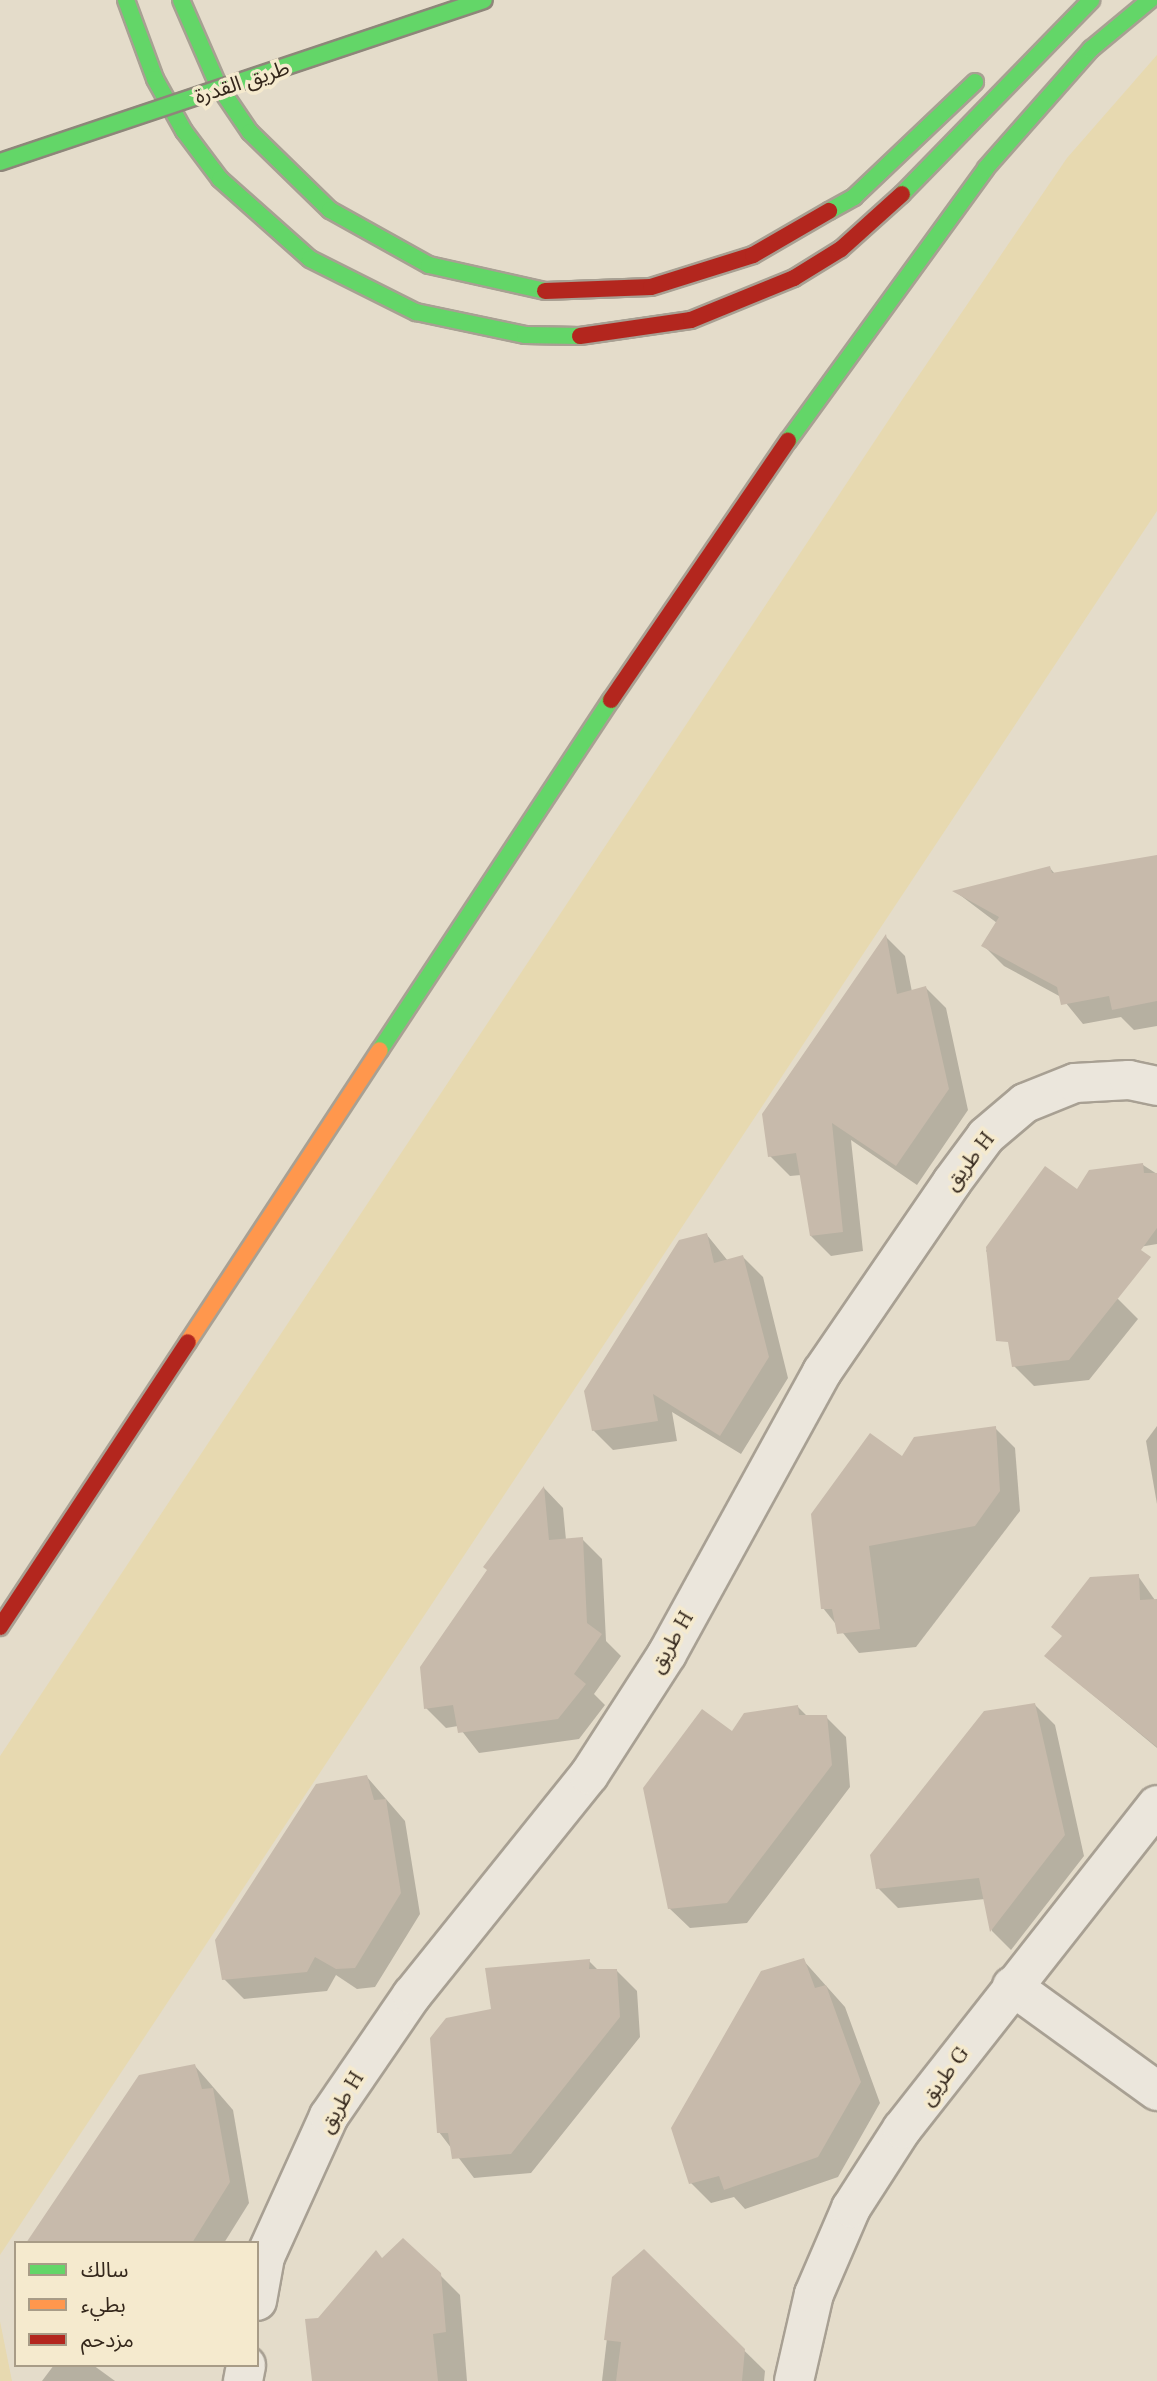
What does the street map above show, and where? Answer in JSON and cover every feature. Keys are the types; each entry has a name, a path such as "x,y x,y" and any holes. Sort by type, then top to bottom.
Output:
{"main road":[{"path":"126,0 155,79 184,131 220,178 310,259 416,312 525,335 580,336 704,316 794,278 841,248 934,165 1091,0"},
{"path":"181,0 218,85 250,132 330,210 429,265 539,291 651,287 753,255 854,197 992,67"},
{"name":"طريق القدرة","path":"0,162 484,0"},
{"path":"1030,36 1085,0"},
{"path":"0,1627 709,550 978,178 1091,49 1150,0"}],"street":[{"name":"طريق H","path":"259,2290 265,2257 329,2116 412,1995 589,1775 667,1654 822,1372 959,1172 986,1136 1025,1102 1075,1083 1129,1080 1157,1086"},
{"name":"طريق G","path":"794,2381 814,2294 851,2208 1012,1986 1157,1805"},
{"path":"1012,1986 1157,2091"}],"sand":[{"path":"1157,55 1157,511 0,2255 0,1756 902,400 1067,158"},
{"path":"0,2321 12,2381 0,2381"}],"building":[{"path":"1157,855 1157,1001 1112,1010 1109,996 1061,1005 1057,987 981,946 999,917 952,891 1050,866 1052,873"},
{"path":"886,934 897,994 926,986 949,1089 896,1166 832,1123 843,1232 810,1236 796,1153 768,1157 762,1114"},
{"path":"1143,1163 1144,1173 1157,1173 1157,1228 1141,1250 1151,1257 1069,1360 1012,1367 1008,1342 996,1341 986,1247 1045,1166 1077,1189 1089,1170"},
{"path":"707,1233 714,1263 743,1255 769,1357 720,1436 653,1394 658,1421 592,1431 584,1391 679,1240"},
{"path":"996,1426 1000,1491 975,1526 869,1546 880,1629 837,1634 832,1609 821,1609 811,1514 870,1433 902,1456 914,1437"},
{"path":"544,1486 549,1540 583,1537 587,1623 602,1634 574,1674 586,1684 558,1719 458,1733 453,1705 424,1709 420,1667 487,1570 483,1567"},
{"path":"1139,1574 1140,1600 1157,1599 1157,1747 1044,1656 1062,1636 1051,1627 1090,1577"},
{"path":"1035,1703 1065,1835 990,1932 979,1878 876,1889 870,1855 984,1711"},
{"path":"798,1705 799,1715 827,1715 832,1765 727,1903 668,1909 643,1788 702,1709 732,1731 744,1713"},
{"path":"367,1775 374,1800 386,1799 401,1893 355,1968 336,1969 315,1957 307,1972 222,1980 215,1940 316,1784"},
{"path":"804,1958 815,1988 826,1985 861,2082 818,2157 724,2190 719,2176 689,2184 671,2128 761,1971"},
{"path":"590,1959 589,1969 617,1969 620,2017 511,2154 452,2159 448,2133 437,2133 430,2038 446,2018 491,2009 485,1968"},
{"path":"195,2064 202,2089 213,2088 230,2182 193,2241 27,2241 139,2075"},
{"path":"403,2238 441,2273 446,2332 433,2334 438,2381 312,2381 305,2319 318,2318 376,2250 382,2258"},
{"path":"644,2249 745,2349 742,2381 616,2381 621,2342 604,2340 612,2277"}],"traffic: fast":[{"path":"126,0 155,79 184,131 220,179 310,259 416,312 525,335 580,336"},
{"path":"181,0 218,85 250,132 330,210 429,265 545,291"},
{"path":"0,162 484,0"},
{"path":"902,194 1091,0"},
{"path":"788,441 986,168 1091,49 1150,0"},
{"path":"829,211 854,197 975,82"},
{"path":"380,1050 611,700"}],"traffic: slow":[{"path":"188,1342 380,1050"}],"traffic: jam":[{"path":"580,336 691,320 794,278 841,249 902,194"},
{"path":"545,291 651,287 753,255 829,211"},
{"path":"611,700 788,441"},
{"path":"0,1627 188,1342"}]}
